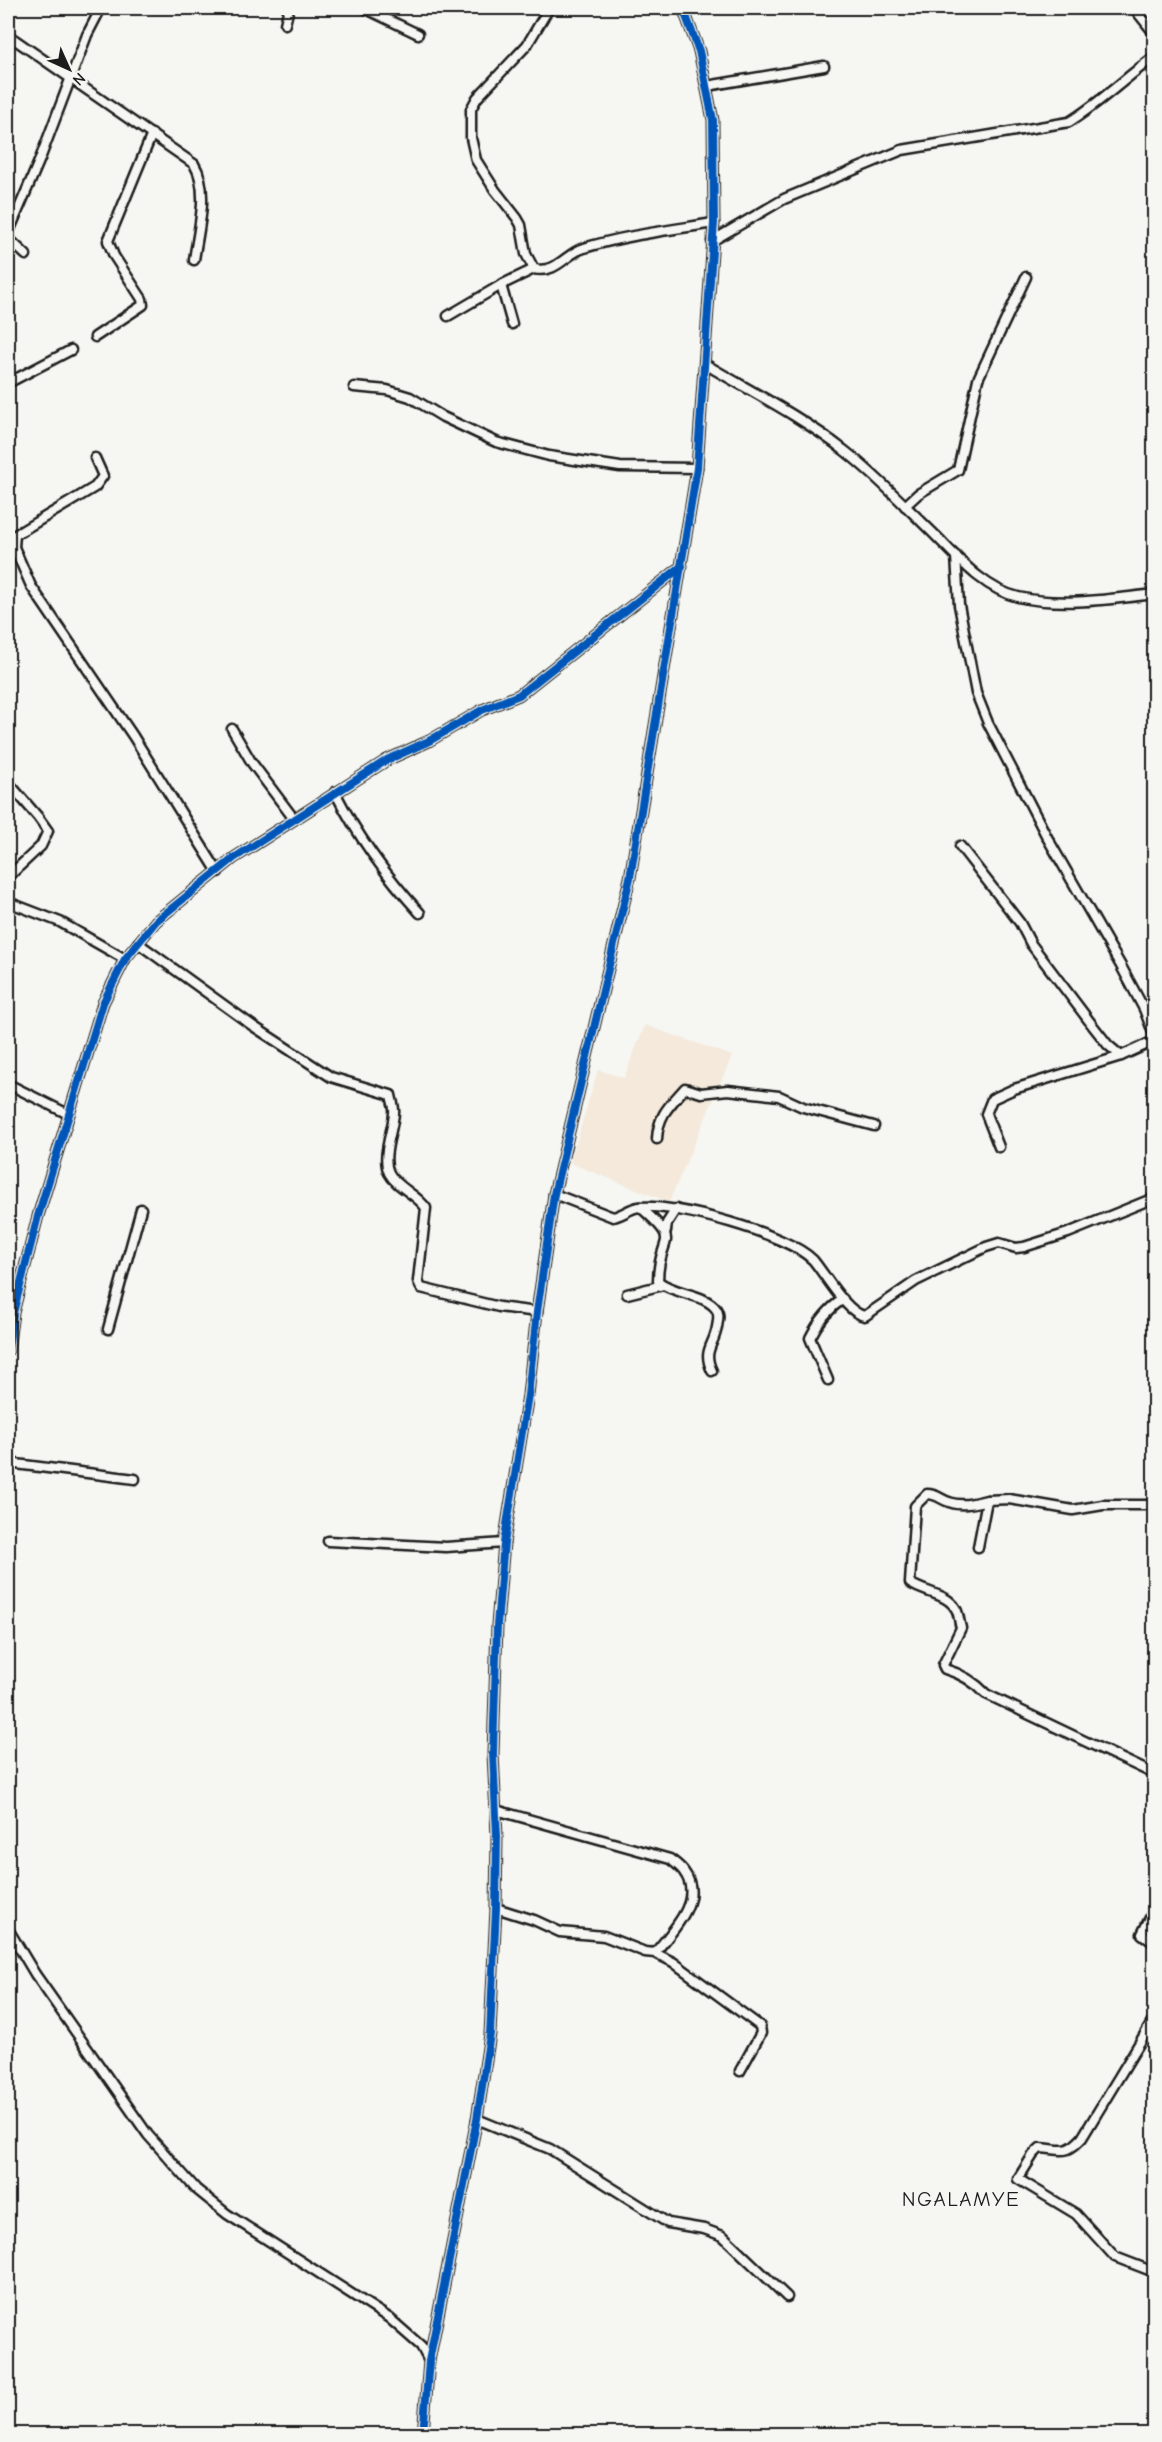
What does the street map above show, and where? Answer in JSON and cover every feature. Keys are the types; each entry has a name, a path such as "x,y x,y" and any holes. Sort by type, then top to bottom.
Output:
{"street":[{"path":"26,255 10,240 8,235 40,159 87,35 101,8"},
{"path":"285,24 289,8"},
{"path":"364,8 418,34"},
{"path":"534,269 526,254 518,218 495,190 476,160 471,138 471,109 477,98 527,45 549,8"},
{"path":"423,2434 429,2361 477,2119 490,2034 496,1908 496,1810 493,1754 496,1660 504,1543 528,1395 554,1194 630,878 682,566 688,508 697,468 714,223 714,120 699,51 683,8"},
{"path":"1134,8 1155,33"},
{"path":"8,35 194,164 200,174 201,204 194,260"},
{"path":"712,241 784,199 902,150 1069,122 1088,110 1155,57"},
{"path":"706,86 824,66"},
{"path":"95,337 143,304 114,256 108,241 152,134"},
{"path":"448,316 534,269 549,269 562,263 581,249 648,234 714,223"},
{"path":"905,506 918,494 958,470 978,379 1026,277"},
{"path":"501,285 512,324"},
{"path":"8,383 71,350"},
{"path":"705,364 837,445 877,478 956,556 993,586 1017,597 1051,601 1155,594"},
{"path":"354,387 387,390 410,397 443,417 496,442 549,456 620,467 697,468"},
{"path":"95,458 103,476 95,487 15,535 14,547 31,585 133,736 218,872"},
{"path":"956,556 963,630 976,693 988,723 1048,839 1126,975 1155,1035"},
{"path":"8,1350 10,1312 68,1113 103,1003 125,959 156,921 234,858 387,759 429,741 482,710 519,695 682,566"},
{"path":"232,729 252,763 294,819"},
{"path":"8,782 48,831 41,846 8,877"},
{"path":"335,792 384,870 420,913"},
{"path":"960,846 1020,923 1031,944 1093,1026 1108,1045 1121,1056"},
{"path":"8,902 60,922 125,959"},
{"path":"138,943 253,1026 332,1077 391,1095 395,1113 387,1156 390,1176 426,1208 418,1281 421,1288 499,1307 537,1312"},
{"path":"999,1147 986,1114 992,1100 1014,1089 1121,1056 1155,1041"},
{"path":"8,1084 68,1113"},
{"path":"657,1139 657,1125 665,1111 685,1089 701,1093 728,1090 779,1096 803,1107 874,1126"},
{"path":"554,1194 613,1217 639,1207 676,1209 704,1214 790,1244 812,1259 843,1299 859,1315 865,1316 916,1281 986,1247 999,1243 1016,1248 1024,1247 1068,1233 1155,1198"},
{"path":"639,1207 666,1231"},
{"path":"108,1329 141,1209"},
{"path":"676,1209 667,1223 667,1240 658,1271 658,1281 710,1304 716,1309 719,1316 716,1332 708,1348 707,1360 712,1371"},
{"path":"627,1294 663,1285"},
{"path":"828,1380 810,1338 832,1306 843,1299"},
{"path":"8,1463 135,1479"},
{"path":"1155,1505 1103,1505 1072,1510 1009,1499 957,1504 950,1503 936,1494 927,1494 915,1506 910,1583 918,1589 940,1595 956,1608 961,1628 943,1665 945,1669 961,1673 977,1684 986,1694 1155,1774"},
{"path":"978,1547 987,1500"},
{"path":"328,1541 446,1547 504,1543"},
{"path":"496,1810 670,1860 684,1871 690,1885 690,1902 677,1925 655,1953"},
{"path":"496,1908 534,1920 560,1932 604,1936 645,1952 655,1953 673,1962 760,2026 761,2033 740,2071"},
{"path":"1155,1910 1142,1934 1155,1942"},
{"path":"8,1929 35,1974 148,2134 196,2189 226,2214 390,2318 421,2346 429,2361"},
{"path":"1155,2019 1082,2138 1072,2148 1061,2152 1040,2148 1032,2155 1018,2179 1076,2214 1115,2257 1155,2272"},
{"path":"477,2119 550,2149 668,2223 698,2227 723,2236 787,2297"}],"shaded area":[{"path":"645,1025 732,1056 669,1202 570,1163 598,1070 624,1078"}],"cycle path":[{"path":"423,2434 429,2361 477,2119 490,2034 497,1836 493,1754 497,1625 504,1543 528,1395 554,1194 630,878 697,468 714,223 713,120 699,51 683,8"},
{"path":"8,1350 13,1313 38,1216 103,1003 125,959 156,921 234,858 387,760 429,741 482,710 519,695 682,566"}],"district":[{"name":"NGALAMYE","path":"961,2199"}]}
